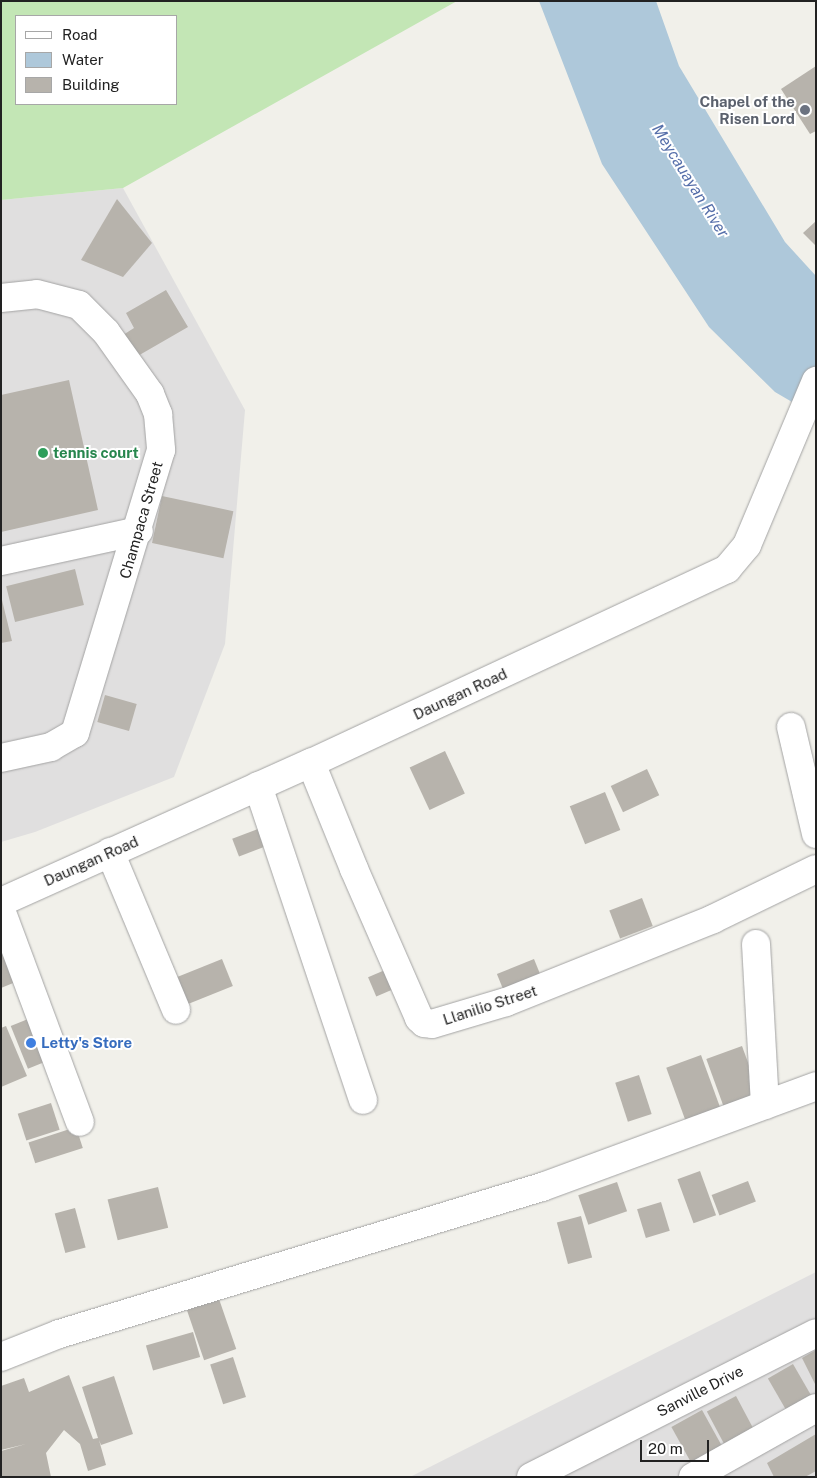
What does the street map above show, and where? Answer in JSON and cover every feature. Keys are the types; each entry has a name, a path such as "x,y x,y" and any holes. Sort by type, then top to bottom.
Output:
{"street":[{"name":"Champaca Street","path":"1,298 37,294 79,305 106,332 150,394 158,414 161,450 139,531 75,733 66,741 1,758"},
{"name":"Daungan Road","path":"1,902 311,763 727,569 747,545 811,391"},
{"path":"1,561 139,531"},
{"path":"792,727 816,834"},
{"name":"Llanilio Street","path":"311,763 358,878 419,1018 424,1023 432,1024 506,1002 713,919 816,869"},
{"path":"258,786 363,1100"},
{"path":"110,852 176,1010"},
{"path":"1,910 80,1122"},
{"path":"756,944 765,1105"},
{"path":"1,1357 59,1334 542,1187 816,1086"},
{"name":"Sanville Drive","path":"538,1475 816,1333"},
{"path":"693,1477 816,1408"}],"shaded area":[{"path":"123,188 245,410 225,644 174,777 35,832 1,842 1,200"},
{"path":"816,1272 816,1477 410,1477"}],"green space":[{"path":"1,1 457,1 123,188 1,200"}],"water":[{"name":"Meycauayan River","path":"539,1 656,1 679,66 785,242 816,276 816,416 775,392 709,327 602,164"}],"building":[{"name":"Chapel of the Risen Lord","path":"816,66 816,131 810,134 781,89"},
{"path":"117,199 152,243 123,277 81,260"},
{"path":"816,221 816,246 803,233"},
{"path":"166,290 188,327 136,357 123,335 134,328 126,313"},
{"name":"tennis court","path":"69,380 98,510 1,532 1,395"},
{"path":"162,496 233,511 223,558 152,543"},
{"path":"75,569 84,605 15,622 6,586"},
{"path":"1,596 12,641 1,643"},
{"path":"105,695 137,704 129,731 97,722"},
{"path":"445,751 465,794 430,810 410,767"},
{"path":"647,769 659,795 623,812 611,786"},
{"path":"605,792 620,830 585,844 570,806"},
{"path":"263,827 270,845 239,857 232,839"},
{"path":"642,898 653,926 620,939 609,911"},
{"path":"11,950 23,979 1,988 1,954"},
{"path":"222,959 233,986 182,1006 171,980"},
{"path":"534,959 543,981 506,996 497,974"},
{"path":"392,967 400,986 376,996 368,977"},
{"name":"Letty's Store","path":"33,1017 50,1060 28,1069 11,1026"},
{"path":"6,1026 27,1076 1,1087 1,1028"},
{"path":"742,1046 760,1095 724,1108 706,1059"},
{"path":"701,1055 722,1112 687,1125 666,1068"},
{"path":"639,1075 652,1114 628,1122 615,1083"},
{"path":"51,1103 60,1130 26,1140 18,1114"},
{"path":"76,1127 83,1148 35,1163 28,1142"},
{"path":"700,1171 716,1215 694,1223 677,1179"},
{"path":"748,1181 756,1202 719,1216 712,1195"},
{"path":"617,1182 627,1211 588,1225 578,1195"},
{"path":"158,1187 168,1228 118,1240 108,1200"},
{"path":"661,1202 670,1231 646,1238 637,1209"},
{"path":"75,1208 86,1248 65,1253 55,1213"},
{"path":"581,1216 592,1258 568,1264 557,1222"},
{"path":"219,1299 236,1349 204,1360 187,1310"},
{"path":"193,1332 200,1357 153,1370 146,1346"},
{"path":"816,1350 816,1386 802,1358"},
{"path":"233,1357 246,1397 223,1404 210,1364"},
{"path":"793,1364 814,1401 789,1416 768,1378"},
{"path":"69,1375 93,1439 98,1438 82,1387 114,1376 133,1434 101,1445 99,1440 106,1465 88,1471 80,1444 64,1430 46,1453 51,1477 1,1477 1,1451 26,1444 1,1450 1,1386 24,1378 29,1392"},
{"path":"736,1396 758,1437 729,1453 707,1411"},
{"path":"702,1410 725,1452 695,1469 671,1427"},
{"path":"816,1434 816,1471 805,1477 774,1477 767,1463"}],"place":[{"name":"Chapel of the Risen Lord","path":"805,110"},
{"name":"tennis court","path":"43,453"},
{"name":"Letty's Store","path":"31,1043"}]}
